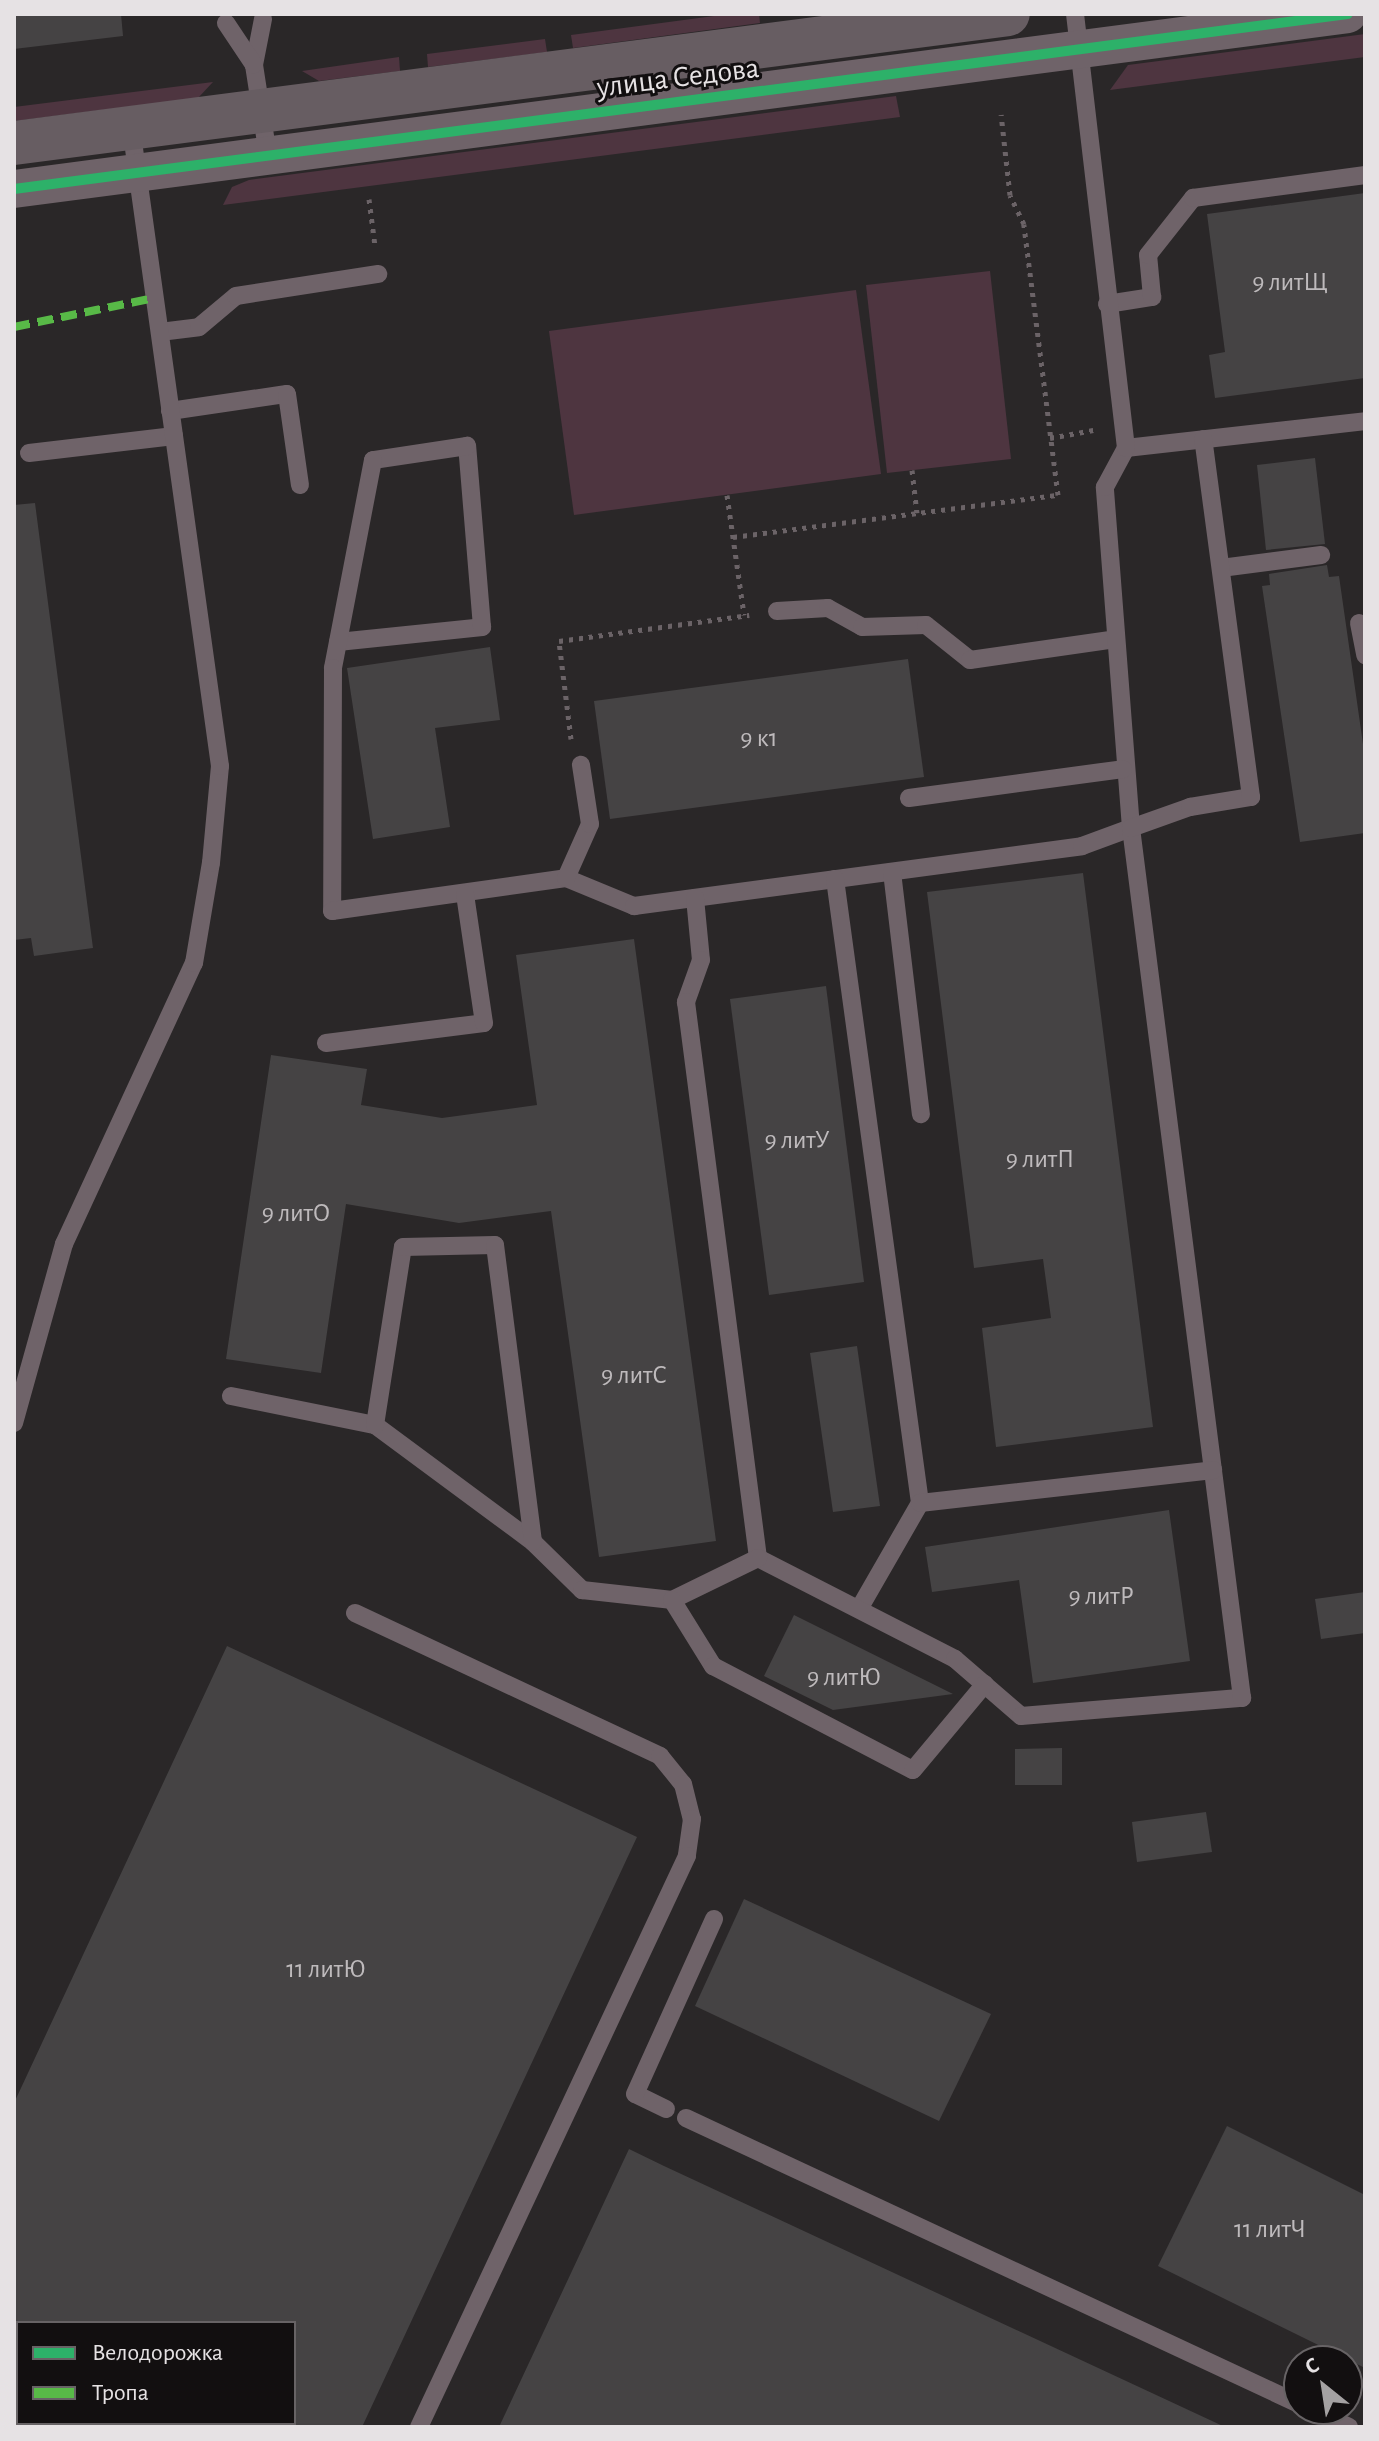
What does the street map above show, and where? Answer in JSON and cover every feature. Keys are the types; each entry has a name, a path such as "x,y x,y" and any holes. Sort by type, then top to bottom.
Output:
{"street":[{"name":"улица Седова","path":"14,143 1008,14"},
{"name":"улица Седова","path":"14,189 268,155 1076,32 1348,14"}],"lane":[{"path":"263,19 254,65 268,155"},
{"path":"226,23 254,65"},
{"path":"758,1558 955,1659 1021,1716 1242,1698 1123,769 1105,487 1126,448 1076,32"},
{"path":"14,1423 64,1244 194,963 211,863 220,766 131,127"},
{"path":"1107,304 1152,297 1148,255 1193,198 1365,175"},
{"path":"160,332 199,327 236,296 378,274"},
{"path":"170,411 287,394 300,485"},
{"path":"1126,448 1365,421"},
{"path":"29,453 174,436"},
{"path":"338,642 482,627 467,446 373,460 338,642 332,911 566,878 634,906 1082,846 1190,807 1251,797 1203,439"},
{"path":"1221,568 1321,555"},
{"path":"777,611 828,608 862,627 926,625 970,660 1115,639"},
{"path":"1359,623 1365,655"},
{"path":"566,878 590,824 581,765"},
{"path":"909,798 1123,769"},
{"path":"892,872 921,1114"},
{"path":"835,879 920,1503 859,1609"},
{"path":"326,1043 484,1023 465,894"},
{"path":"695,898 701,960 686,1002 758,1558"},
{"path":"375,1425 403,1247 495,1245 533,1542"},
{"path":"231,1396 375,1425 533,1542 582,1590 672,1600 758,1558"},
{"path":"920,1503 1213,1470"},
{"path":"672,1600 713,1666 913,1770 985,1684"},
{"path":"355,1613 660,1756 683,1784 692,1819 687,1856 419,2427"},
{"path":"666,2109 635,2094 714,1919"},
{"path":"686,2118 1283,2397"}],"path":[{"path":"733,537 1058,495 1024,224 1010,195 1001,114"},
{"path":"369,199 378,274"},
{"path":"912,470 917,513"},
{"path":"727,495 744,615"},
{"path":"581,765 573,751 559,641 777,611"}],"shaded area":[{"path":"729,14 759,14 760,23 573,48 571,35"},
{"path":"1365,34 1365,57 1110,90 1128,65"},
{"path":"545,39 547,52 428,67 427,54"},
{"path":"399,57 400,71 319,81 302,71"},
{"path":"213,82 198,98 14,121 14,107"},
{"path":"896,96 900,117 223,205 232,187 249,180"},
{"path":"990,271 1011,459 887,473 866,285"},
{"path":"856,290 881,474 574,515 549,331"}],"building":[{"path":"14,14 121,14 123,36 14,49"},
{"path":"1365,193 1365,378 1215,398 1209,355 1225,352 1207,214"},
{"path":"1315,458 1325,544 1266,550 1257,465"},
{"path":"35,503 93,948 34,956 31,938 14,940 14,505"},
{"path":"1327,565 1329,577 1339,576 1365,758 1365,833 1300,842 1262,586 1270,585 1269,574"},
{"path":"490,647 500,720 435,728 450,827 373,839 347,668"},
{"path":"908,659 924,777 610,819 594,701"},
{"path":"1083,873 1153,1427 996,1447 982,1328 1051,1318 1043,1259 974,1268 927,892"},
{"path":"634,939 716,1541 599,1557 551,1211 459,1223 346,1204 321,1373 226,1359 271,1055 367,1069 361,1105 442,1118 537,1105 516,955"},
{"path":"826,986 864,1282 769,1295 730,999"},
{"path":"857,1346 880,1506 833,1512 810,1353"},
{"path":"1169,1510 1190,1661 1033,1683 1019,1580 932,1592 925,1547"},
{"path":"1365,1592 1365,1633 1321,1639 1315,1599"},
{"path":"794,1615 953,1694 833,1710 764,1676"},
{"path":"227,1646 637,1837 362,2427 294,2427 296,2321 14,2323 14,2103"},
{"path":"1062,1748 1062,1785 1015,1785 1015,1749"},
{"path":"1206,1812 1212,1852 1137,1862 1132,1822"},
{"path":"744,1899 991,2014 939,2121 695,2006"},
{"path":"1227,2126 1365,2195 1365,2368 1363,2345 1318,2345 1158,2266"},
{"path":"629,2149 664,2166 1225,2427 499,2427"}],"marked path":[{"path":"14,327 154,298"}],"cycle path":[{"path":"14,189 1348,14"}]}
